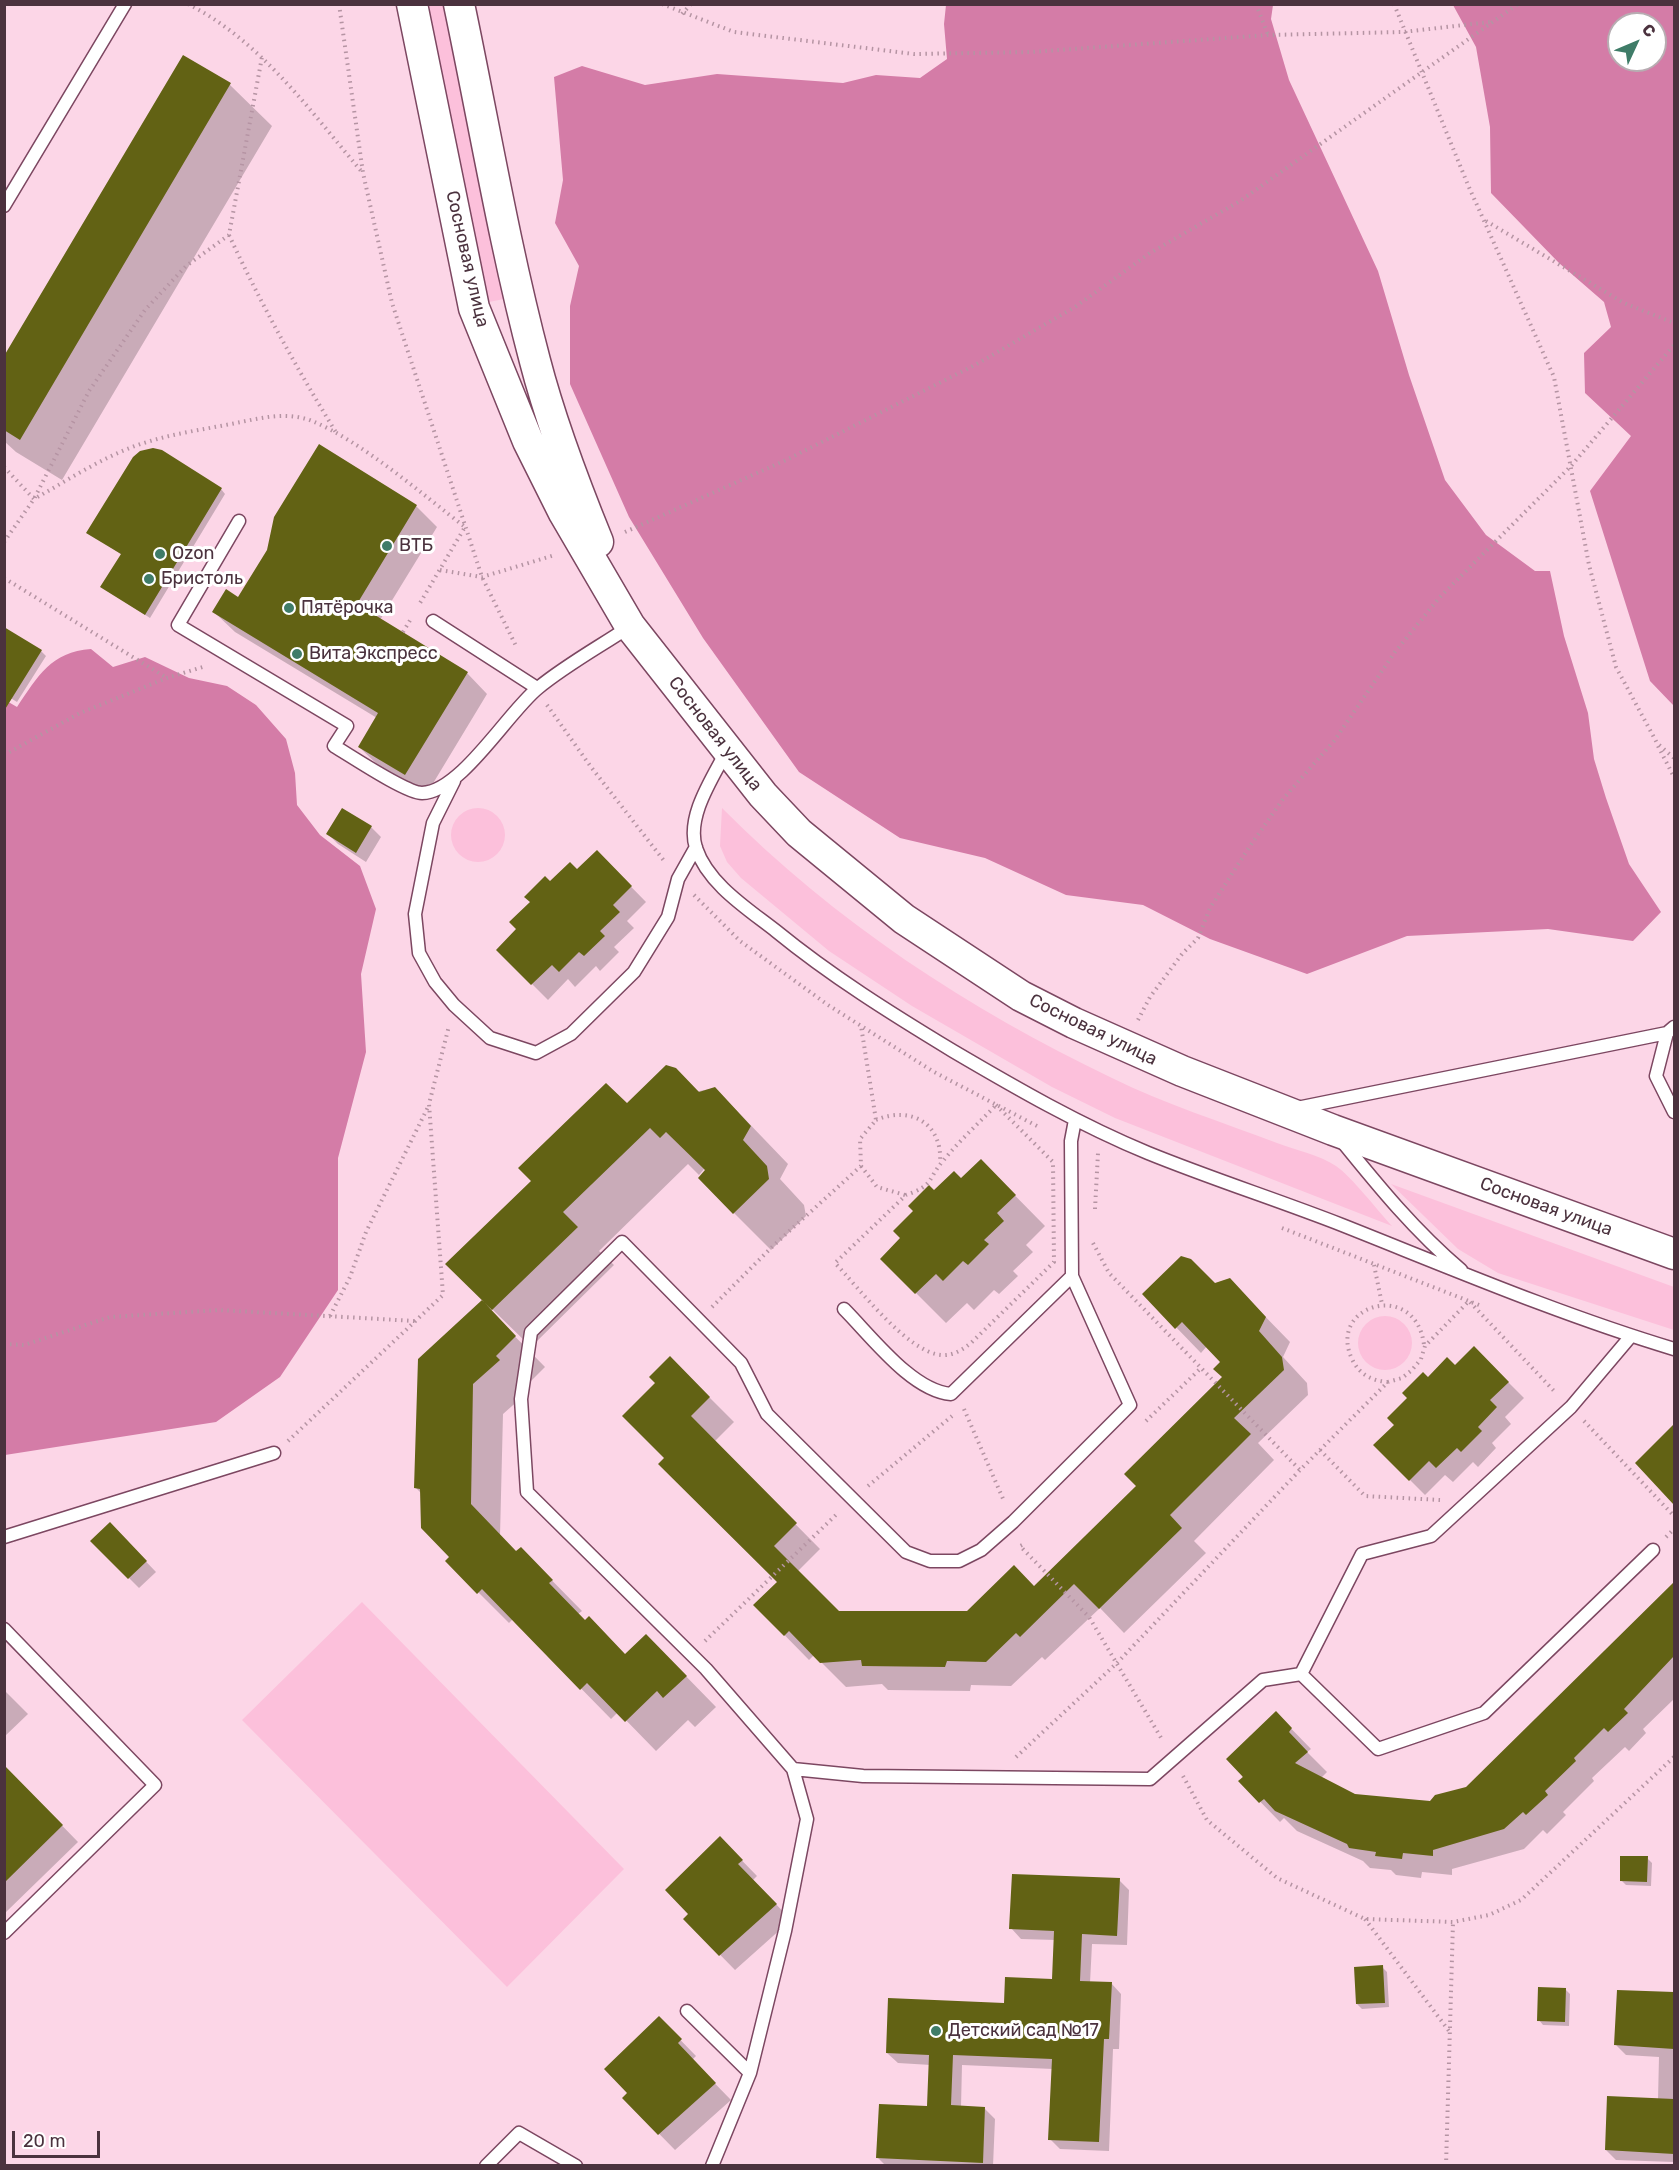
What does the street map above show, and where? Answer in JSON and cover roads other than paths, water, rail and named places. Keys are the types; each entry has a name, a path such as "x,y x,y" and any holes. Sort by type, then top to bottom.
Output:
{"street":[{"name":"Сосновая улица","path":"412,4 474,308 528,441 590,544 630,626 727,751 763,795 799,833 904,919 1021,996 1123,1047 1333,1130 1674,1254"},
{"name":"Сосновая улица","path":"459,4 517,291 535,363 590,544"}],"lane":[{"path":"4,206 125,4"},
{"path":"239,521 178,625 347,726 334,747 401,785 420,793 437,790 454,779 537,688 630,626"},
{"path":"433,621 537,688"},
{"path":"727,751 693,828 696,847 702,862 717,881 800,952 900,1019 1075,1120 1147,1153 1340,1224 1538,1305 1674,1349"},
{"path":"454,779 434,822 415,914 419,953 435,982 454,1005 490,1038 536,1053 571,1034 634,972 668,917 678,879 696,847"},
{"path":"1284,1110 1671,1030 1656,1076 1674,1112"},
{"path":"712,2166 750,2073 785,1930 807,1819 793,1769 706,1669 527,1492 521,1399 531,1332 622,1242 741,1364 767,1414 906,1552 930,1561 958,1561 981,1550 1013,1522 1130,1405 1072,1276 1071,1141 1075,1120"},
{"path":"1333,1130 1401,1214 1423,1237 1471,1278"},
{"path":"844,1309 917,1382 937,1393 951,1394 1072,1276"},
{"path":"1301,1674 1362,1554 1431,1536 1571,1407 1631,1336"},
{"path":"4,1537 274,1453"},
{"path":"1301,1674 1378,1749 1484,1713 1653,1550"},
{"path":"4,1629 155,1785 4,1933"},
{"path":"793,1769 863,1776 1150,1779 1263,1680 1301,1674"},
{"path":"687,2011 750,2073"},
{"path":"486,2166 519,2133 576,2166"}],"place":[{"name":"ВТБ","path":"387,546"},
{"name":"Ozon","path":"160,554"},
{"name":"Бристоль","path":"149,579"},
{"name":"Пятёрочка","path":"289,608"},
{"name":"Вита Экспресс","path":"297,654"},
{"name":"Детский сад №17","path":"936,2031"}]}
